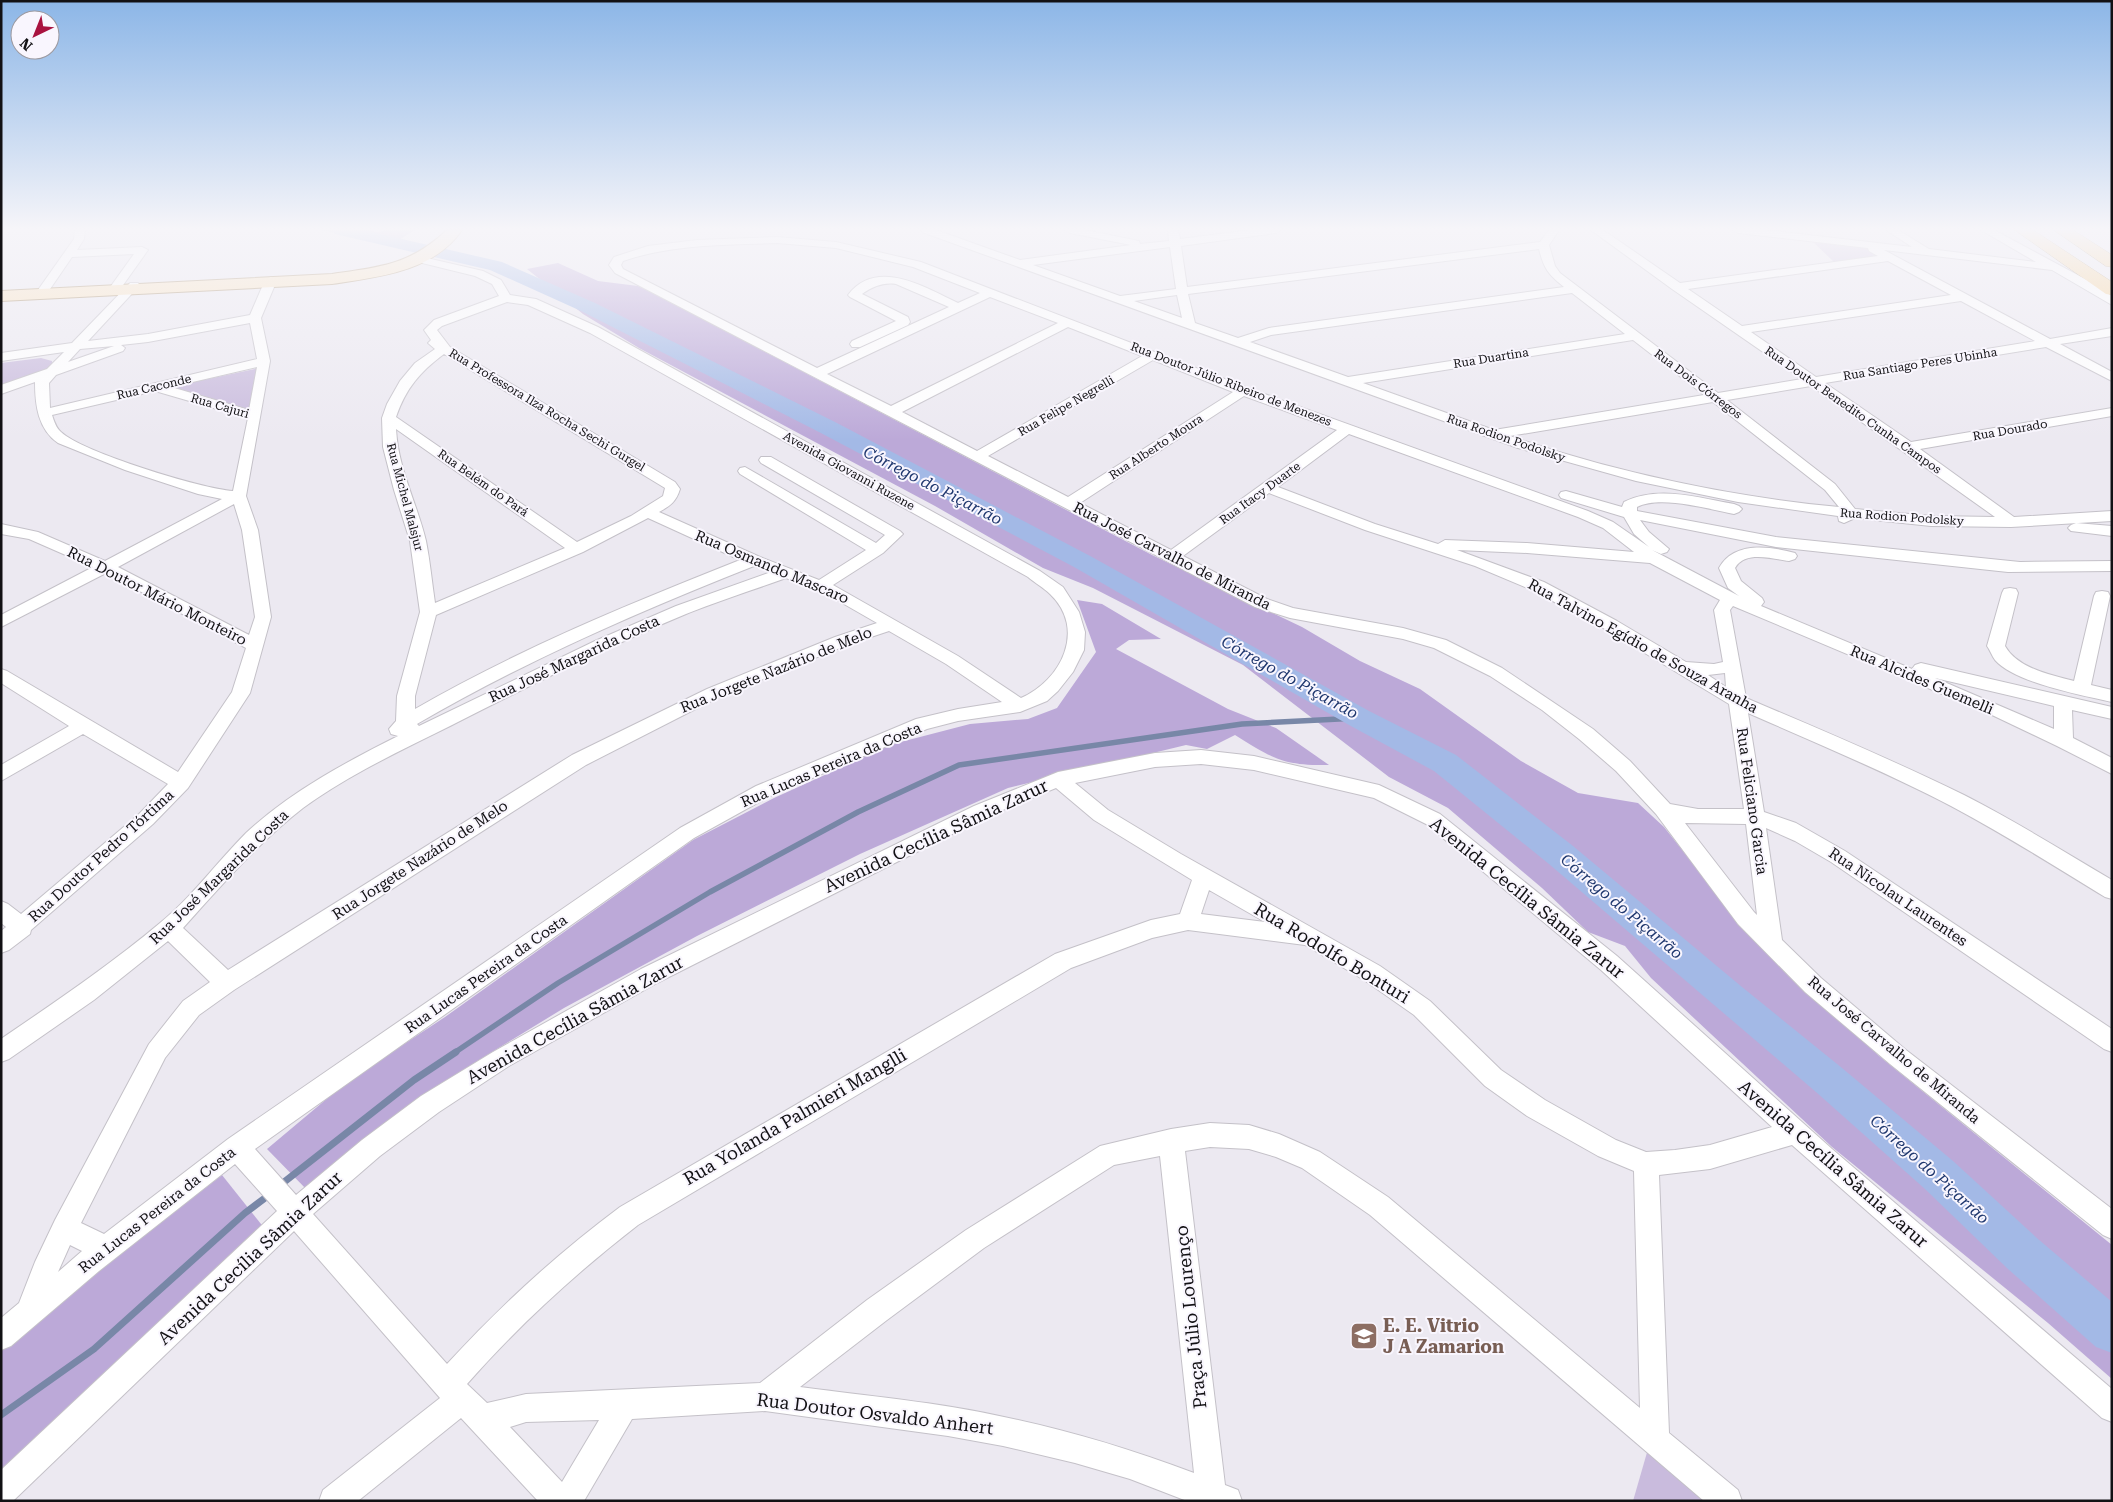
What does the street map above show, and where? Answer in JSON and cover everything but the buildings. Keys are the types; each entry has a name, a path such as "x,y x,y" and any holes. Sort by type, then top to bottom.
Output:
{"street":[{"path":"116,300 42,382 41,397 45,413 55,436 80,450 215,494 239,496"},
{"path":"1,357 148,338 255,318 262,300"},
{"path":"444,348 430,330 438,323 500,300"},
{"name":"Avenida Giovanni Ruzene","path":"520,300 532,302 594,330 1026,569 1057,591 1071,612 1077,632 1075,650 1064,672 1052,687 1041,697 1020,706"},
{"name":"Rua José Carvalho de Miranda","path":"677,300 1261,603 1290,613 1403,634 1440,644 1496,672 1548,706 1586,734 1623,766 1663,809 1746,918 1847,1015 2112,1226"},
{"path":"856,344 904,322 904,320 863,300"},
{"path":"942,300 958,307"},
{"path":"818,373 973,300"},
{"name":"Rua Doutor Júlio Ribeiro de Menezes","path":"1012,300 1243,391 1583,514 1608,525 1653,558 1729,598"},
{"name":"Rua Rodion Podolsky","path":"1121,300 1492,434 1554,455 1636,477 1738,498 1850,514 1931,521 2018,522 2112,516"},
{"path":"1184,300 1189,324"},
{"path":"1238,342 1269,332 1495,300"},
{"name":"Rua Dois Córregos","path":"1588,300 1797,460 1841,499 1850,514"},
{"name":"Rua Doutor Benedito Cunha Campos","path":"1695,300 2018,522"},
{"path":"1739,330 1942,300"},
{"path":"1969,300 2112,377"},
{"name":"Rua Doutor Pedro Tórtima","path":"1,944 22,928 146,819 181,783 242,693 263,618 250,530 239,496 256,416 264,361 255,318"},
{"path":"893,411 1069,322"},
{"name":"Rua Santiago Peres Ubinha","path":"1492,434 2112,332"},
{"name":"Rua Duartina","path":"1347,381 1635,336"},
{"name":"Rua Professora Ilza Rocha Sechi Gurgel","path":"423,337 670,485"},
{"path":"1,390 148,338"},
{"name":"Rua Michel Malsjur","path":"411,729 406,696 428,612 418,541 401,490 390,447 389,418 405,384 420,366 444,348"},
{"name":"Rua Felipe Negrelli","path":"978,456 1153,355"},
{"name":"Rua Caconde","path":"45,413 264,361"},
{"name":"Rua Cajuri","path":"155,387 256,416"},
{"name":"Rua Alberto Moura","path":"1068,504 1243,391"},
{"name":"Rua Dourado","path":"1908,447 2112,412"},
{"name":"Rua Belém do Pará","path":"389,418 577,549"},
{"name":"Rua Itacy Duarte","path":"1172,557 1347,429"},
{"path":"1396,445 1630,514 1776,542 2021,566"},
{"path":"766,460 895,534 877,550 822,586"},
{"path":"745,472 877,550"},
{"path":"428,612 577,549 648,513 670,498 673,489 670,485"},
{"name":"Rua Talvino Egídio de Souza Aranha","path":"1268,488 1370,527 1513,575 1612,625 1738,701 1864,756 1958,801 2028,839 2112,891"},
{"path":"1,622 239,496"},
{"path":"1729,598 1641,534 1632,523 1629,505 1649,498 1811,520 1845,518 1850,514"},
{"name":"Rua Osmando Mascaro","path":"648,513 754,560 822,586 952,660 1020,706"},
{"path":"2018,522 2112,530"},
{"path":"1581,551 1605,545 1609,541 1608,525"},
{"name":"Rua Doutor Mário Monteiro","path":"1,530 33,535 106,567 256,646"},
{"path":"1423,544 1581,551 1653,558"},
{"path":"1513,575 1516,565 1527,548"},
{"path":"1797,628 1741,591 1730,576 1727,568 1730,560 1737,556 1761,553 1937,567 2112,566"},
{"name":"Rua José Margarida Costa","path":"1,1052 86,993 169,928 254,838 275,820 298,802 367,760 411,729 459,690 575,634 754,560"},
{"name":"Rua José Margarida Costa","path":"411,729 682,610 787,572"},
{"path":"2010,593 1996,646 1997,653 2027,673 2112,696"},
{"path":"2082,688 2102,596"},
{"name":"Rua Alcides Guemelli","path":"1729,598 1998,711 2064,741 2112,767"},
{"name":"Rua Feliciano Garcia","path":"1729,598 1722,610 1738,701 1771,941"},
{"path":"1727,631 1737,616 1757,611"},
{"name":"Rua Jorgete Nazário de Melo","path":"30,1311 44,1271 64,1229 156,1051 176,1024 192,1008 226,983 579,760 713,693 841,641 891,624"},
{"path":"1861,654 2112,713"},
{"path":"1681,668 1714,670 1732,665"},
{"path":"1,675 82,726 181,783"},
{"path":"2063,703 2064,741"},
{"name":"Rua Lucas Pereira da Costa","path":"1,1336 106,1249 237,1147 485,976 617,880 687,833 763,791 922,724 958,715 1020,706"},
{"path":"1,774 82,726"},
{"name":"Avenida Cecília Sâmia Zarur","path":"1,1491 290,1207 430,1104 501,1059 649,976 982,810 1058,779 1155,760 1201,757 1254,763 1379,792 1433,820 1586,944 1795,1132 2112,1408"},
{"name":"Rua Rodolfo Bonturi","path":"1058,779 1101,815 1372,973 1422,1008 1493,1078 1536,1108 1573,1130 1646,1164"},
{"name":"Rua Nicolau Laurentes","path":"1663,809 1675,814 1703,818 1755,817 1784,828 1828,849 2112,1042"},
{"path":"1188,921 1203,876"},
{"path":"1,910 22,928"},
{"name":"Rua Yolanda Palmieri Manglli","path":"334,1501 454,1392 478,1350 552,1277 589,1245 629,1216 1063,961 1151,929 1188,921 1309,937"},
{"path":"169,928 226,983"},
{"path":"1655,1440 1646,1164 1710,1157 1795,1132"},
{"path":"765,1397 877,1310 968,1245 1110,1154 1210,1135 1248,1138 1279,1146 1311,1160 1379,1206 1727,1501"},
{"name":"Praça Júlio Lourenço","path":"1171,1141 1219,1497"},
{"path":"237,1147 454,1392 483,1418 559,1501"},
{"path":"64,1229 106,1249"},
{"name":"Rua Doutor Osvaldo Anhert","path":"483,1418 526,1408 624,1406 765,1397 948,1420 1003,1431 1112,1459 1219,1497"},
{"path":"567,1501 624,1406"}],"shaded area":[{"path":"566,300 667,300 1152,555 1302,627 1360,661 1420,689 1521,761 1578,793 1638,803 1664,827 1754,941 1878,1055 2112,1245 2112,1379 2048,1323 1832,1147 1651,978 1625,946 1588,932 1542,888 1448,808 1389,777 1243,665 1093,588 1043,568 935,506 639,348 583,314"},
{"path":"41,358 52,361 52,365 48,370 1,388 1,363"},
{"path":"259,368 253,405 244,410 175,391 175,386"},
{"path":"1077,600 1102,604 1161,639 1129,640 1116,649 1228,709 1276,728 1329,765 1300,764 1279,759 1259,750 1235,735 1207,749 1186,745 1008,788 860,854 697,936 564,1008 427,1092 308,1191 267,1149 348,1081 445,1017 693,840 774,798 893,744 970,724 1028,719 1057,708 1096,652"},
{"path":"222,1175 265,1229 1,1474 1,1351 58,1302"},
{"path":"1648,1449 1708,1501 1633,1501"}],"waterway":[{"name":"Córrego do Piçarrão","path":"573,300 827,427 1083,562 1359,718 1445,763 1561,855 1829,1080 1939,1175 2023,1254 2112,1331"},
{"path":"454,1053 558,983 710,892 858,812 959,765 1242,724 1359,718"},
{"path":"279,1186 414,1080 456,1052"},
{"path":"1,1415 94,1349 245,1213 269,1195"}],"place":[{"name":"E. E. Vitrio J A Zamarion","path":"1364,1336"}]}
